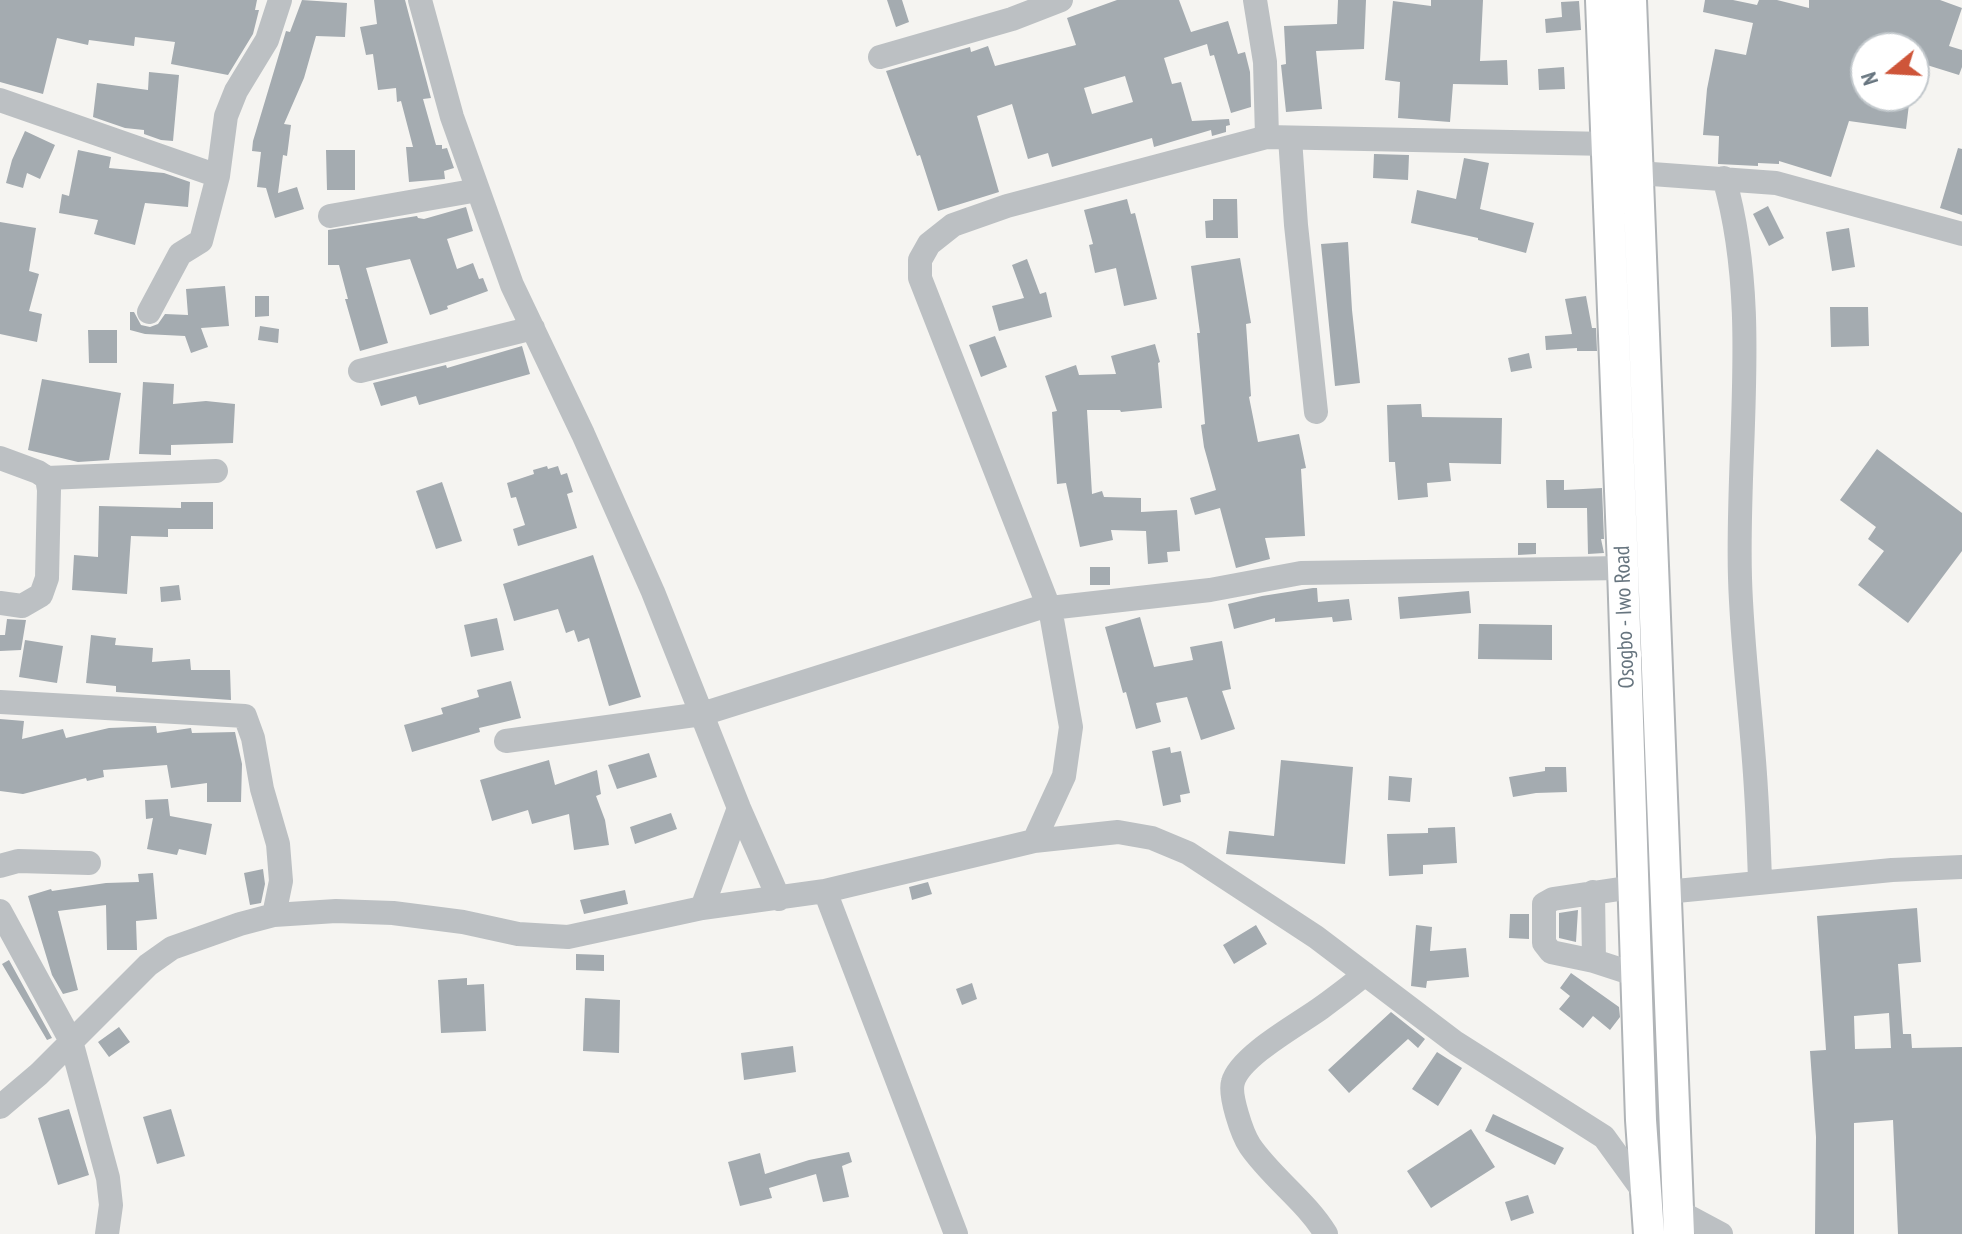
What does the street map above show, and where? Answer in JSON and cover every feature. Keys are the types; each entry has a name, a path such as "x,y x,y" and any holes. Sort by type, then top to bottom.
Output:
{"main road":[{"name":"Osogbo - Iwo Road","path":"1601,0 1641,1120 1649,1234"},
{"name":"Osogbo - Iwo Road","path":"1631,0 1679,1222"}],"street":[{"path":"149,312 180,254 201,241 218,176 226,116 236,91 267,40 280,0"},
{"path":"420,0 452,117 512,285 653,592 739,808 779,899"},
{"path":"880,57 1012,19 1061,0"},
{"path":"1255,0 1296,225 1316,412"},
{"path":"0,100 218,176"},
{"path":"1034,841 1064,776 1071,727 1049,606 920,278 920,260 929,244 953,225 1007,206 1278,138 1608,144"},
{"path":"1638,173 1776,183 1962,234"},
{"path":"1724,178 1733,210 1742,276 1740,577 1760,881"},
{"path":"330,216 478,190"},
{"path":"360,371 533,328"},
{"path":"0,458 47,478 216,471"},
{"path":"0,603 22,606 41,595 47,578 47,478"},
{"path":"506,741 702,714 1049,606 1210,590 1301,573 1623,568"},
{"path":"0,702 245,716 278,844 281,881 274,915"},
{"path":"702,908 739,808"},
{"path":"0,1107 39,1074 148,965 172,948 274,915 336,911 393,913 463,922 518,934 568,937 702,908 825,891 1034,841 1118,832 1152,838 1188,853 1316,937 1456,1043 1604,1137 1646,1195"},
{"path":"0,866 18,861 89,863"},
{"path":"1666,892 1760,881 1962,867"},
{"path":"1633,887 1553,899 1544,904 1544,943 1551,952 1594,961 1637,975"},
{"path":"825,891 956,1234"},
{"path":"1593,892 1594,961"},
{"path":"0,911 71,1041 108,1178 111,1205 107,1234"},
{"path":"1326,1234 1248,1144 1232,1096 1232,1082 1241,1067 1269,1043 1365,974"},
{"path":"1604,1137 1641,1120"},
{"path":"1679,1222 1721,1234"}],"building":[{"path":"0,0 257,0 255,10 259,10 253,34 228,75 171,64 175,42 135,37 134,46 89,40 88,45 57,38 43,94 0,82"},
{"path":"302,0 347,3 345,37 316,36 304,78 284,124 291,125 278,193 297,187 304,209 275,218 266,188 257,187 261,152 252,151 253,141 286,31 290,32"},
{"path":"374,0 405,0 431,98 423,99 436,145 447,148 454,168 444,171 445,179 409,182 406,147 413,147 401,101 397,102 396,88 378,90 373,54 366,55 360,27 377,24"},
{"path":"887,0 902,0 909,22 896,27"},
{"path":"1117,0 1179,0 1191,32 1228,21 1238,54 1245,52 1250,72 1251,107 1231,113 1214,55 1210,56 1207,44 1164,58 1172,84 1181,82 1192,121 1229,119 1226,132 1212,136 1211,130 1154,147 1152,138 1052,167 1048,153 1028,159 1012,104 977,116 999,192 938,211 920,155 917,156 886,71 970,47 971,52 988,46 995,66 1076,45 1067,18","holes":["1125,76 1133,102 1092,114 1084,88"]},
{"path":"1338,0 1366,0 1364,49 1316,51 1322,109 1286,112 1281,65 1286,64 1284,26 1337,24"},
{"path":"1431,0 1483,0 1480,61 1507,60 1508,85 1453,84 1450,122 1398,118 1400,82 1385,80 1393,1 1431,6"},
{"path":"1705,0 1733,0 1757,5 1759,0 1777,0 1809,8 1809,0 1940,0 1962,8 1949,46 1962,50 1962,67 1959,75 1930,66 1930,32 1850,32 1850,112 1908,112 1906,129 1849,121 1831,177 1779,161 1779,164 1758,163 1758,166 1718,164 1719,136 1703,135 1715,49 1746,55 1753,23 1703,12"},
{"path":"1579,1 1581,30 1546,33 1545,19 1562,17 1561,2"},
{"path":"1564,67 1565,89 1539,90 1538,69"},
{"path":"149,72 179,75 173,141 161,140 144,134 144,130 125,128 93,117 97,83 148,90"},
{"path":"25,131 55,145 40,179 27,173 23,188 6,183"},
{"path":"1958,148 1962,149 1962,215 1940,208"},
{"path":"78,150 111,157 109,168 164,173 190,182 188,207 145,203 135,245 94,234 98,220 59,213 62,194 69,196"},
{"path":"326,150 355,150 355,190 327,190"},
{"path":"1374,154 1409,155 1408,180 1373,178"},
{"path":"1464,158 1489,163 1480,209 1534,223 1526,253 1411,223 1417,190 1456,199"},
{"path":"1127,199 1131,214 1135,213 1157,299 1124,306 1116,268 1095,273 1089,245 1093,244 1084,210"},
{"path":"1213,199 1237,199 1238,238 1206,238 1205,221 1213,220"},
{"path":"1768,206 1784,238 1769,246 1753,214"},
{"path":"466,207 473,231 447,239 457,269 473,263 488,291 430,315 410,259 366,268 388,343 360,351 339,265 328,265 328,230 417,216 424,219"},
{"path":"0,222 36,228 29,271 39,274 29,311 42,314 37,342 0,334"},
{"path":"1849,228 1855,267 1832,271 1826,232"},
{"path":"1348,242 1360,383 1335,386 1321,244"},
{"path":"1240,258 1251,323 1246,324 1249,397 1258,442 1299,434 1306,468 1301,469 1305,536 1265,538 1270,559 1236,568 1220,508 1195,515 1190,498 1216,490 1201,425 1205,424 1197,333 1200,333 1191,266"},
{"path":"1027,259 1040,294 1046,292 1052,317 999,331 992,306 1024,298 1012,265"},
{"path":"225,286 229,326 201,328 208,347 191,353 185,336 130,330 130,312 134,312 141,325 150,327 158,324 165,314 188,315 186,289"},
{"path":"255,296 269,296 269,316 255,317"},
{"path":"1586,296 1592,328 1596,328 1597,351 1577,351 1577,348 1546,350 1545,336 1572,334 1565,299"},
{"path":"1830,307 1868,307 1869,346 1831,347"},
{"path":"260,326 279,329 278,343 258,340"},
{"path":"88,330 117,330 117,363 89,363"},
{"path":"995,336 1007,367 981,377 969,345"},
{"path":"1155,344 1160,362 1162,408 1121,412 1087,410 1092,494 1102,491 1104,497 1141,498 1141,512 1177,510 1180,551 1167,552 1168,562 1148,564 1146,531 1111,530 1113,540 1080,547 1066,483 1057,484 1052,412 1057,411 1045,376 1076,365 1079,375 1116,374 1111,356"},
{"path":"522,346 530,374 419,405 416,396 381,406 373,383 446,365 447,368"},
{"path":"1529,353 1532,368 1511,372 1508,358"},
{"path":"42,379 121,393 109,460 78,462 28,450"},
{"path":"143,382 174,384 173,404 206,401 235,404 233,443 171,445 171,455 139,454"},
{"path":"1421,404 1422,417 1502,418 1501,464 1449,463 1451,481 1427,483 1428,497 1398,500 1395,462 1389,462 1387,405"},
{"path":"1877,449 1962,513 1962,551 1908,623 1858,585 1884,551 1868,539 1876,527 1840,500"},
{"path":"547,466 548,469 558,466 561,475 567,473 573,492 567,494 577,528 518,546 513,529 525,525 516,497 511,498 507,483"},
{"path":"1546,480 1564,480 1564,490 1602,488 1604,539 1601,539 1604,553 1588,554 1587,508 1547,508"},
{"path":"442,482 462,541 436,549 416,491"},
{"path":"181,502 213,502 213,529 168,529 168,537 131,536 127,594 72,590 74,555 98,557 99,506 181,508"},
{"path":"1518,543 1536,543 1536,554 1518,555"},
{"path":"593,555 641,697 609,706 589,638 578,642 574,630 566,633 558,609 514,621 503,584"},
{"path":"1090,567 1110,567 1110,585 1090,585"},
{"path":"179,585 181,600 161,602 160,587"},
{"path":"1317,588 1318,602 1349,599 1352,620 1333,622 1332,617 1275,622 1275,618 1234,629 1228,604"},
{"path":"1469,591 1471,613 1400,619 1398,597"},
{"path":"1140,617 1154,667 1193,660 1190,647 1222,641 1231,689 1222,691 1235,729 1201,740 1187,697 1156,703 1161,722 1136,729 1105,627"},
{"path":"497,618 504,650 471,657 464,625"},
{"path":"7,619 26,620 21,650 0,651 0,635 5,635"},
{"path":"1479,624 1552,625 1552,660 1478,659"},
{"path":"91,635 116,638 115,645 153,648 152,662 190,659 191,670 230,670 231,700 116,692 116,686 86,683"},
{"path":"25,640 63,646 57,683 19,677"},
{"path":"511,681 521,718 479,728 480,732 412,752 404,725 443,714 441,708 479,697 477,690"},
{"path":"0,719 24,721 22,739 63,729 66,738 109,728 156,726 157,733 191,728 192,733 235,732 242,764 241,802 207,802 207,783 171,788 167,765 103,770 104,777 87,781 86,778 23,794 0,791"},
{"path":"1170,747 1171,753 1181,751 1190,793 1180,795 1181,802 1163,806 1152,751"},
{"path":"649,753 657,777 617,789 608,765"},
{"path":"549,760 555,785 597,770 601,794 596,796 605,820 609,845 574,850 569,814 532,824 528,810 492,821 480,780"},
{"path":"1281,760 1353,767 1345,864 1226,854 1229,831 1274,836"},
{"path":"1545,767 1566,767 1567,792 1513,797 1509,777 1545,771"},
{"path":"1389,776 1412,778 1410,802 1388,800"},
{"path":"168,799 170,816 212,824 206,855 179,849 177,855 147,849 153,818 146,819 145,800"},
{"path":"671,813 677,829 635,844 630,827"},
{"path":"1455,827 1457,863 1423,865 1423,874 1389,876 1387,834 1428,833 1428,828"},
{"path":"263,869 265,884 261,903 250,905 244,873"},
{"path":"153,873 157,919 136,921 137,950 107,950 106,905 58,911 78,990 63,994 52,975 28,896 51,889 139,882 138,874"},
{"path":"928,882 932,894 912,900 909,887"},
{"path":"625,890 628,904 584,914 580,900"},
{"path":"1917,908 1921,962 1898,964 1903,1034 1911,1034 1912,1048 1962,1047 1962,1234 1898,1234 1893,1120 1854,1123 1854,1234 1815,1234 1816,1137 1810,1051 1826,1050 1817,916","holes":["1889,1013 1891,1048 1855,1049 1854,1016"]},
{"path":"1578,910 1576,942 1559,938 1559,913"},
{"path":"1510,914 1529,914 1529,939 1509,938"},
{"path":"1256,925 1267,944 1234,964 1223,945"},
{"path":"1416,925 1432,927 1430,951 1466,948 1469,977 1427,981 1426,988 1411,986"},
{"path":"576,954 604,955 604,971 576,970"},
{"path":"9,960 52,1038 47,1040 2,964"},
{"path":"1571,973 1619,1007 1620,1017 1610,1030 1593,1016 1583,1028 1559,1009 1570,996 1560,988"},
{"path":"467,978 467,985 484,984 486,1031 441,1033 438,980"},
{"path":"972,983 977,999 962,1005 956,989"},
{"path":"585,998 620,1000 619,1053 583,1051"},
{"path":"1391,1012 1425,1039 1418,1048 1408,1039 1349,1093 1328,1070"},
{"path":"119,1027 130,1042 109,1057 98,1042"},
{"path":"793,1046 796,1072 744,1080 741,1053"},
{"path":"1437,1052 1462,1068 1438,1106 1412,1089"},
{"path":"69,1109 89,1175 58,1185 38,1118"},
{"path":"171,1109 185,1156 157,1164 143,1117"},
{"path":"1493,1114 1564,1148 1555,1165 1485,1131"},
{"path":"1471,1129 1495,1167 1431,1208 1407,1171"},
{"path":"849,1152 852,1162 842,1166 849,1197 823,1202 816,1174 769,1188 772,1198 740,1206 728,1162 760,1153 765,1174"},
{"path":"1528,1195 1534,1213 1511,1221 1505,1202"}]}
